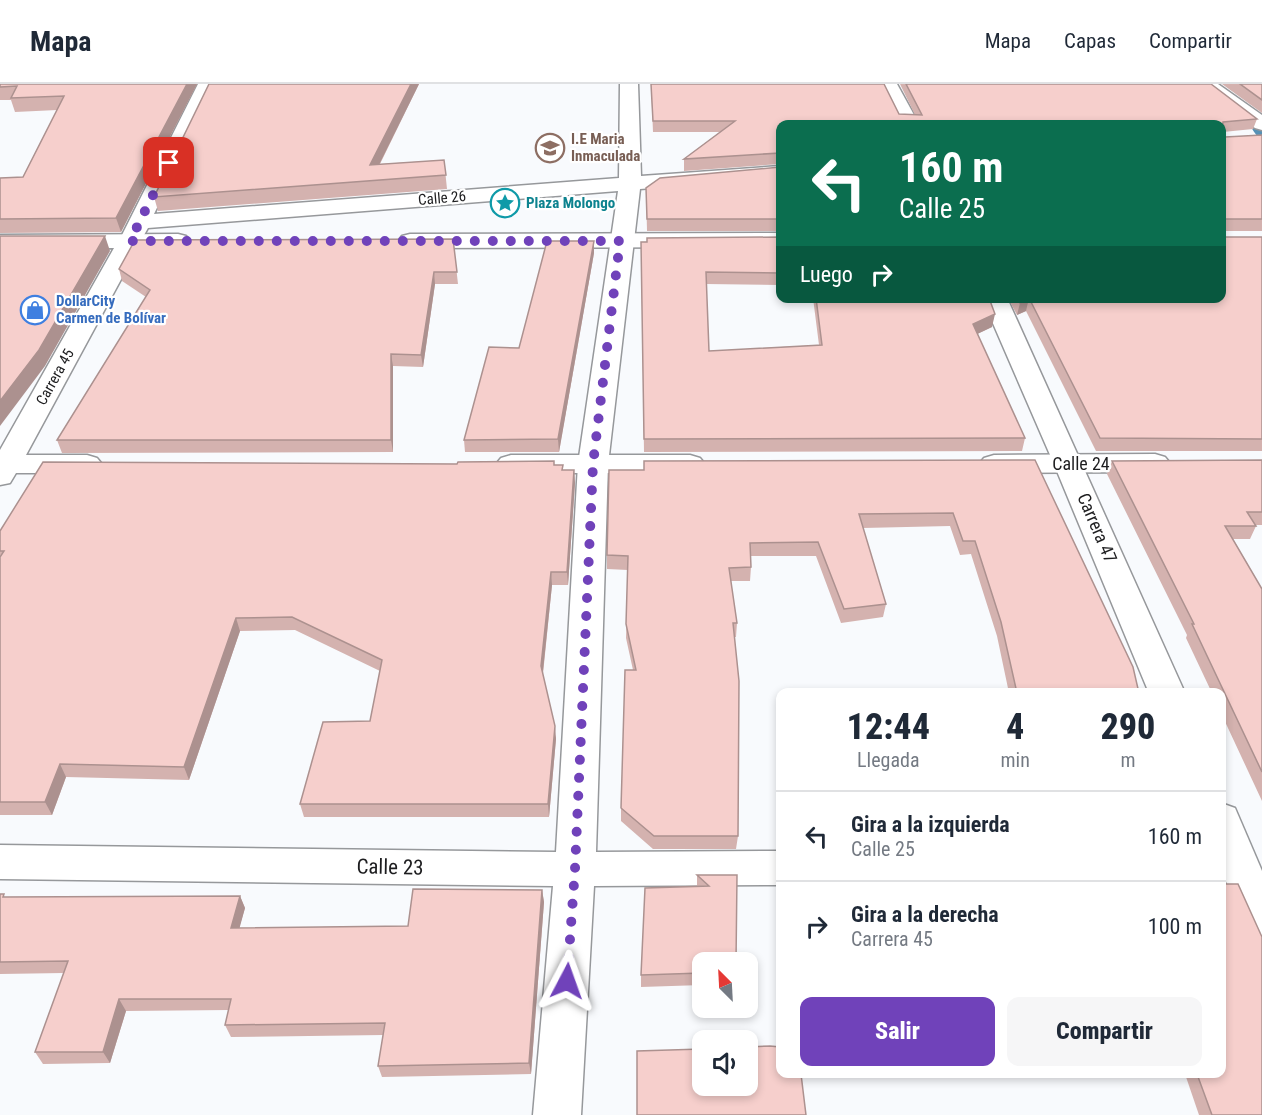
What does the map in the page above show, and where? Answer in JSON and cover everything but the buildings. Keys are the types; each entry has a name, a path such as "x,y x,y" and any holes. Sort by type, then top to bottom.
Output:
{"street":[{"name":"Carrera 45","path":"3,468 135,232 207,84"},
{"path":"557,1115 575,869 593,464 620,241 630,183 629,84"},
{"path":"888,84 907,120"},
{"path":"1206,84 1259,133"},
{"name":"Calle 26","path":"135,232 630,183 776,172"},
{"path":"0,242 135,232 202,241"},
{"path":"393,241 776,240"},
{"name":"Carrera 47","path":"995,303 1069,464 1165,688"},
{"name":"Calle 24","path":"962,464 1183,463"},
{"path":"3,468 115,464"},
{"path":"485,464 712,464"},
{"path":"1226,830 1262,921"},
{"name":"Calle 23","path":"0,862 575,869 776,868"}],"waterway":[{"path":"1246,115 1251,116 1262,137"}],"place":[{"name":"I.E Maria Inmaculada","path":"550,148"},
{"name":"Plaza Molongo","path":"505,203"},
{"name":"DollarCity Carmen de Bolívar","path":"35,310"}],"route":[{"path":"169,163 130,241 620,241 593,464 575,869 567,981"}]}
